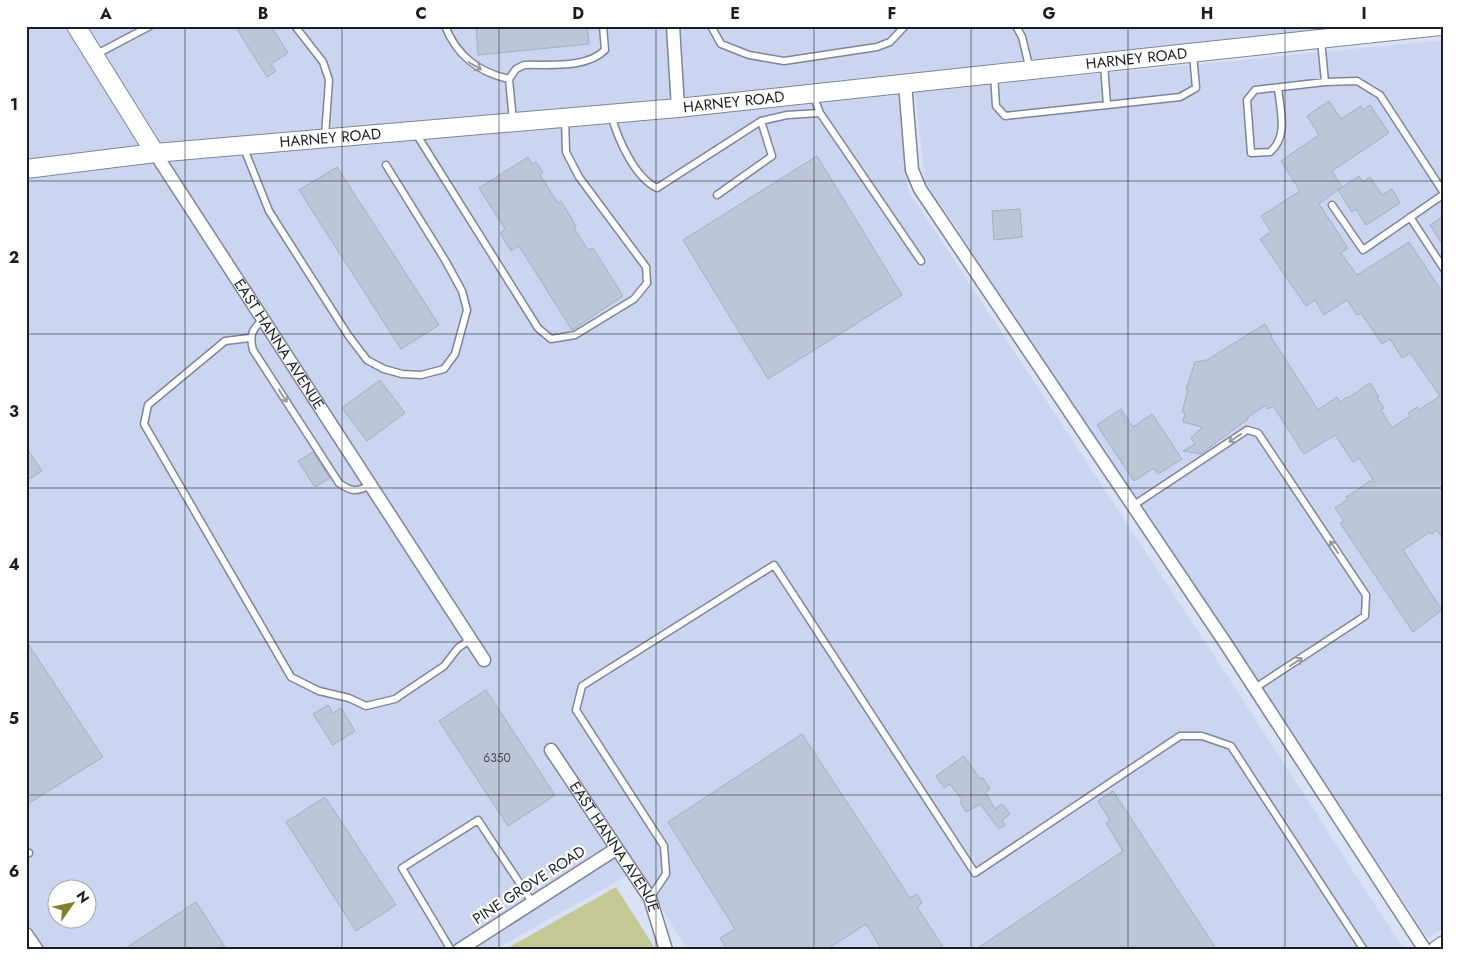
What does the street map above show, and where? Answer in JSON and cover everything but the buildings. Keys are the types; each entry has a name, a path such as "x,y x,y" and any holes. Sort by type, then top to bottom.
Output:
{"street":[{"name":"EAST HANNA AVENUE","path":"76,26 155,153 484,660"},
{"path":"673,26 678,108"},
{"name":"HARNEY ROAD","path":"26,169 155,153 678,108 1440,26"},
{"path":"905,83 912,170 920,189 1255,688 1425,950"},
{"name":"EAST HANNA AVENUE","path":"551,750 650,898 666,950"},
{"name":"PINE GROVE ROAD","path":"459,950 616,848"},
{"path":"26,934 37,950"},
{"path":"1437,950 1444,945"}],"lane":[{"path":"94,56 150,26"},
{"path":"294,26 323,62 330,80 325,138"},
{"path":"445,26 451,40 468,62 489,74 509,79"},
{"path":"513,122 509,79 516,69 524,66 585,62 599,56 605,50 603,26"},
{"path":"711,26 721,44 749,55 784,61 877,47 890,42 905,26"},
{"path":"1016,26 1022,37 1030,70"},
{"path":"1321,39 1325,82"},
{"path":"994,74 996,106 1005,116 1180,97 1196,88 1193,53"},
{"path":"1104,62 1107,105"},
{"path":"1278,88 1281,140 1270,152 1251,153 1247,100 1255,90 1325,82 1357,81 1380,96 1444,193 1363,250 1332,205"},
{"path":"812,93 820,113 920,262"},
{"path":"610,114 623,148 647,184 657,188 761,121 787,114 820,113"},
{"path":"414,130 538,328 551,339 575,335 634,299 647,283 646,267 579,178 566,152 566,117"},
{"path":"717,195 772,156 761,121"},
{"path":"242,145 269,211 348,334 367,360 384,369 402,374 421,375 444,369 455,354 467,310 462,291 445,260 386,165"},
{"path":"1410,217 1444,269"},
{"path":"262,319 253,330 250,338 256,355 339,483 346,489 361,490 370,485"},
{"path":"250,338 225,341 148,405 144,424 291,677 319,691 349,698 366,706 395,699 444,666 458,648 471,639"},
{"path":"1134,506 1247,430 1258,433 1366,595 1366,616 1255,688"},
{"path":"650,898 666,874 664,846 576,710 582,686 774,565 975,873 1180,736 1202,736 1231,746 1364,950"},
{"path":"450,950 402,868 478,820 532,902"}],"shaded area":[{"path":"26,26 1360,26 897,76 908,190 1243,700 1404,950 688,950 637,870 494,950 26,950"},
{"path":"1444,40 1444,928 1428,938 925,181 915,92"}],"green space":[{"path":"616,887 656,950 504,950"}]}
